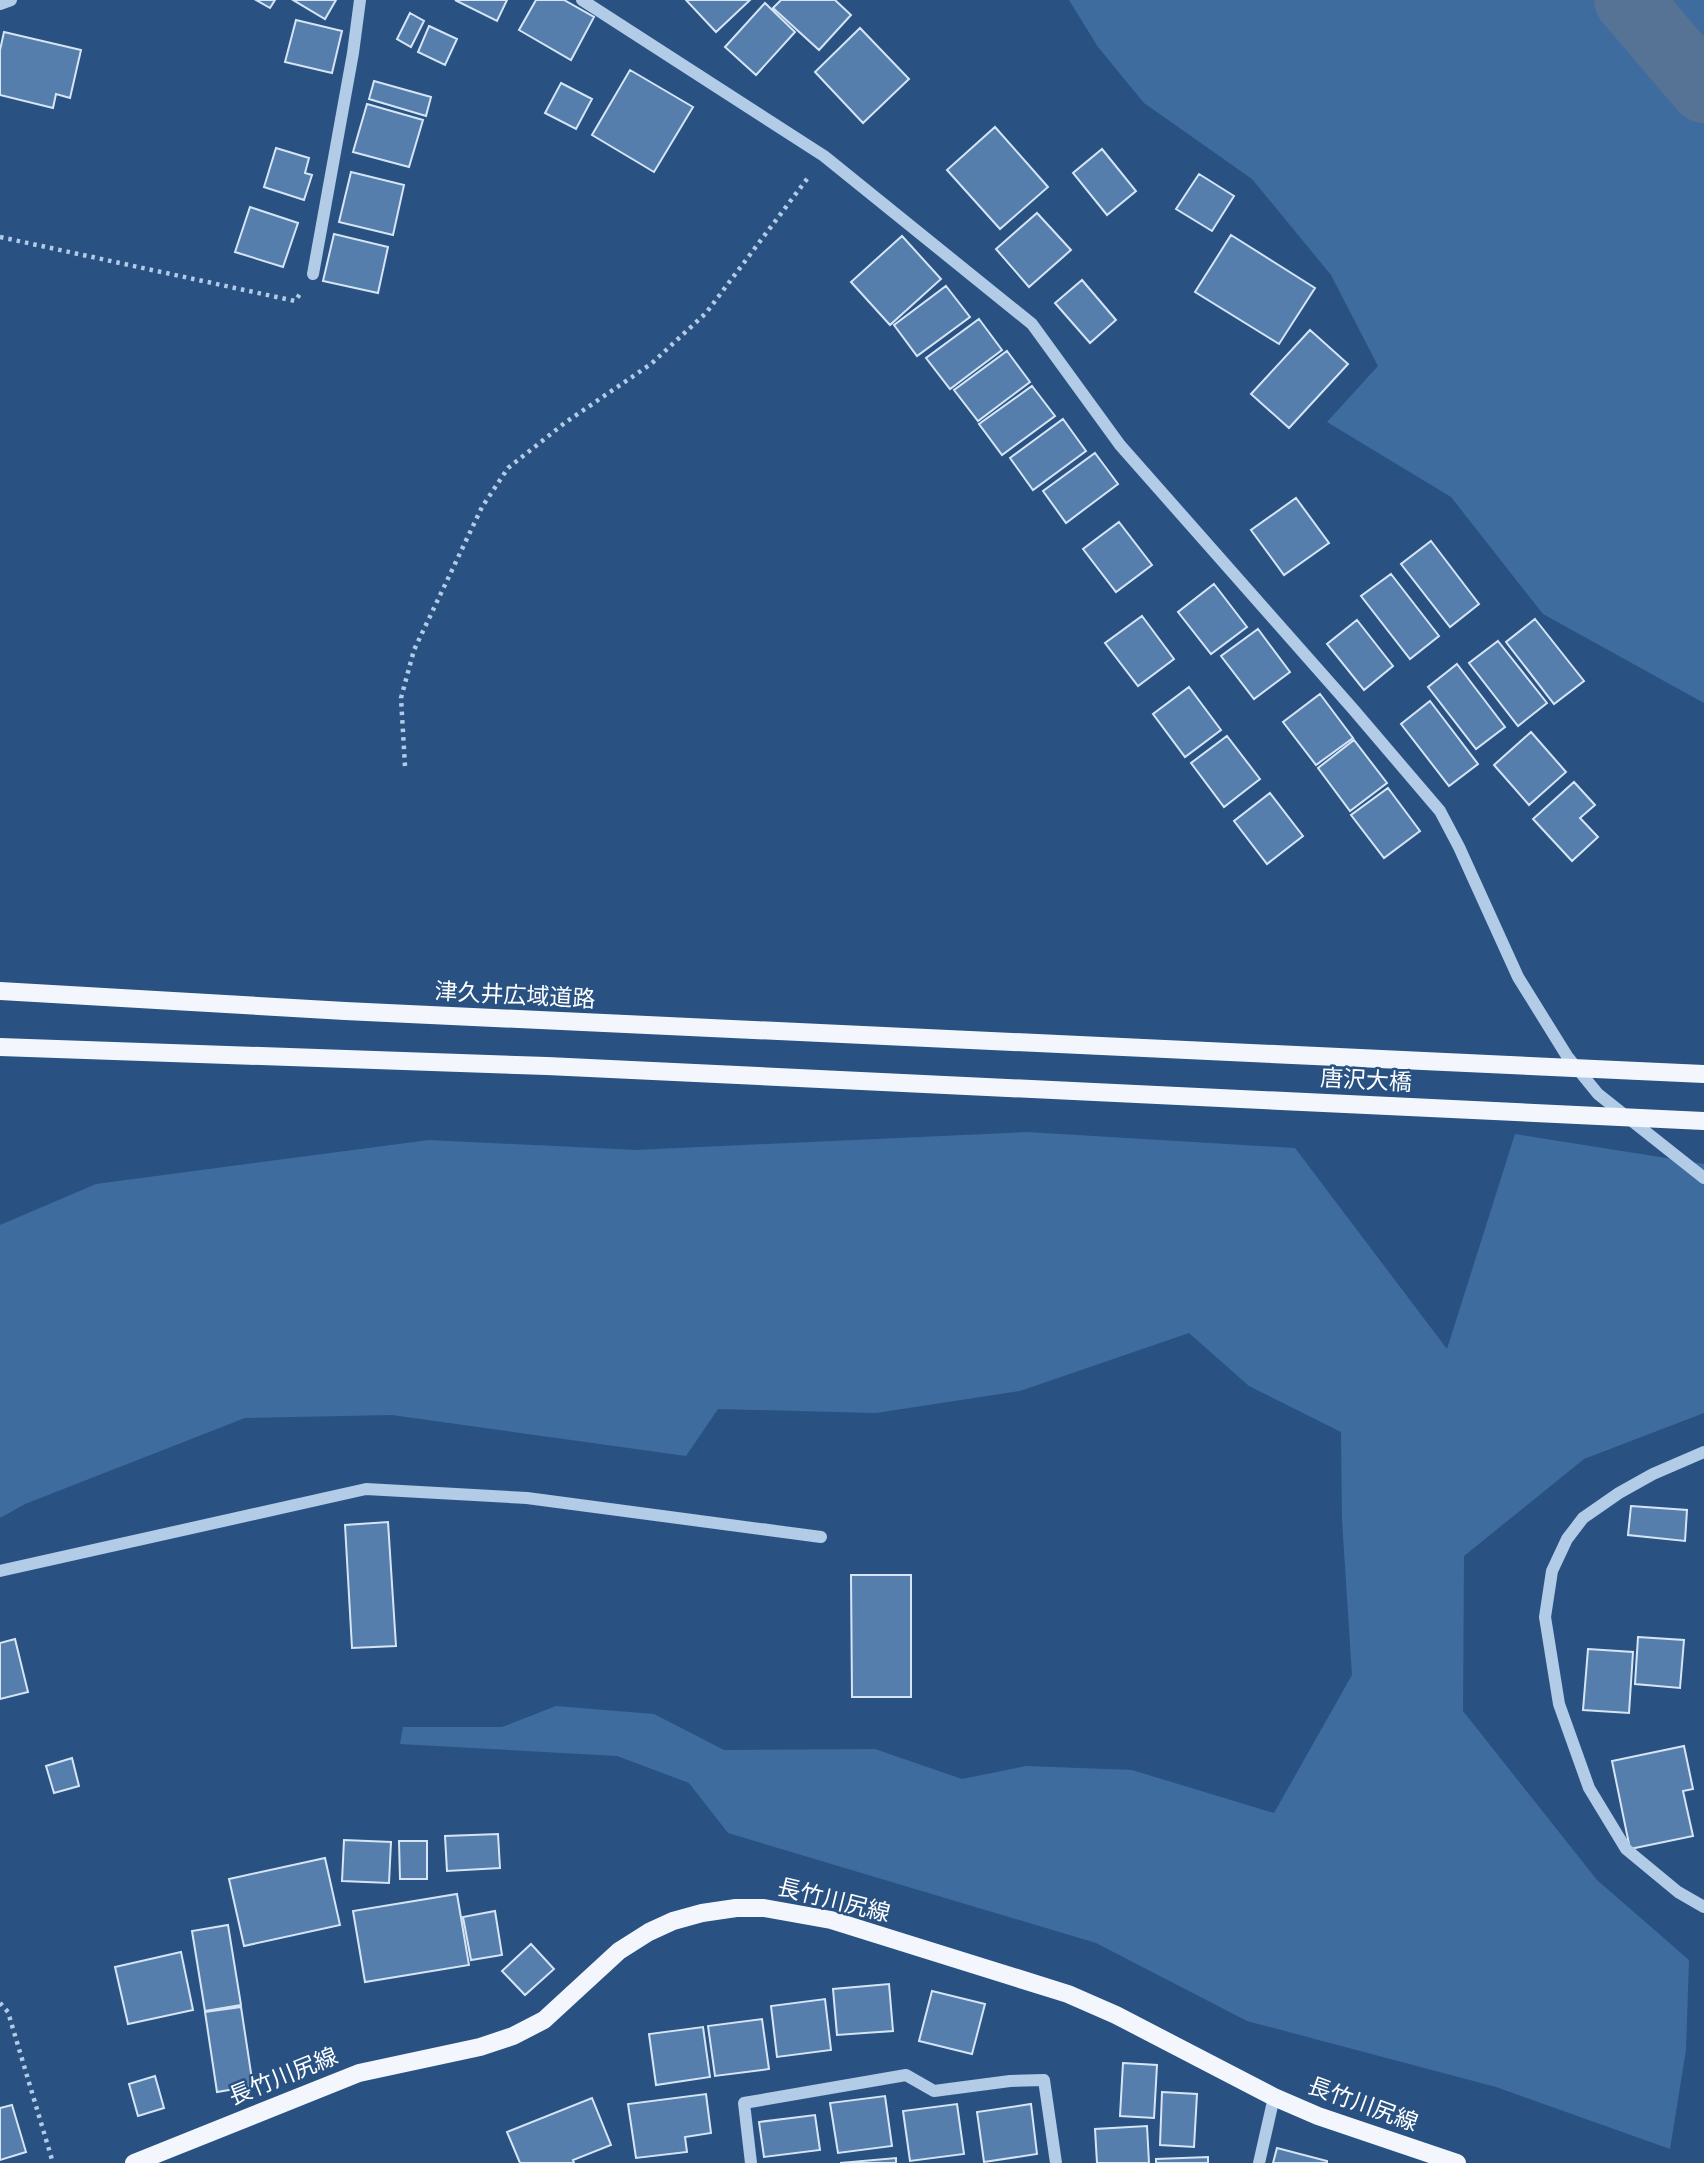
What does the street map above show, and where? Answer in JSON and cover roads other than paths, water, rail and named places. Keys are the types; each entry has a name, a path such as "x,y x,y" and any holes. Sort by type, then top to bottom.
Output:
{"main road":[{"name":"津久井広域道路","path":"0,991 359,1012 1028,1043"},
{"name":"唐沢大橋","path":"1028,1043 1704,1074"},
{"name":"唐沢大橋","path":"0,1047 547,1066 1704,1121"},
{"name":"長竹川尻線","path":"134,2163 359,2073 480,2047 513,2036 544,2020 619,1951 649,1932 687,1917 736,1908 775,1909 831,1920 1052,1988 1116,2015 1274,2097 1340,2124 1457,2163"}],"street":[{"path":"0,4 11,0"},
{"path":"313,274 360,0"},
{"path":"582,0 824,156 1032,324 1121,445 1440,811 1460,847 1518,977 1567,1056 1598,1094 1704,1178"},
{"path":"1704,1452 1653,1474 1583,1518 1567,1539 1552,1571 1545,1617 1559,1704 1589,1788 1626,1849 1678,1892 1704,1907"},
{"path":"0,1571 366,1489 527,1498 821,1537"},
{"path":"751,2163 744,2103 906,2075 934,2091 1010,2081 1044,2080 1056,2163"},
{"path":"1259,2163 1274,2097"}],"waterway":[{"path":"1628,0 1704,89"}]}
